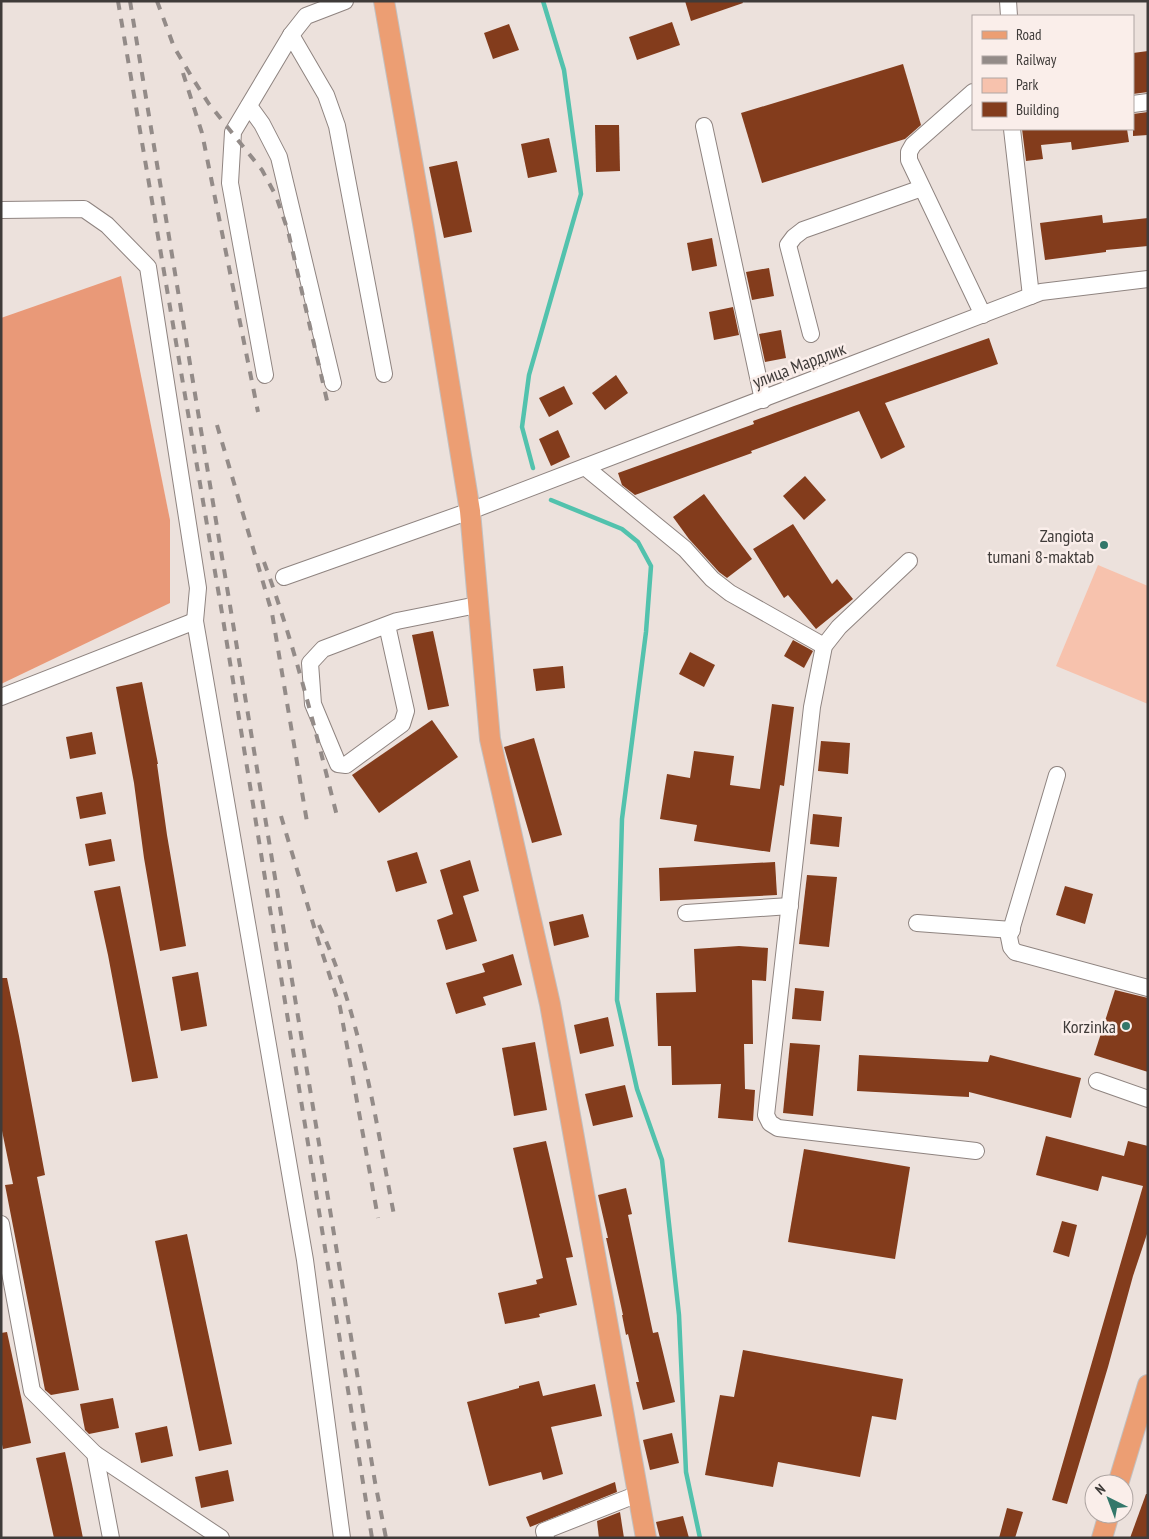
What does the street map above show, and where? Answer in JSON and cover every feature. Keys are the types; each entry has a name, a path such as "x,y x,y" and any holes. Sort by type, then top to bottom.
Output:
{"main road":[{"path":"384,1 424,229 470,511 490,739 550,1004 646,1538"},
{"path":"1121,1474 1148,1385"},
{"path":"1102,1538 1106,1524"}],"street":[{"path":"265,375 230,183 233,132 291,35 306,16 345,1"},
{"path":"1008,1 1008,15"},
{"path":"291,35 326,95 337,126 384,374"},
{"path":"972,92 913,145 909,152 909,160 983,315"},
{"path":"1134,104 1148,102"},
{"path":"249,106 262,124 279,157 333,383"},
{"path":"704,126 763,400"},
{"path":"1012,130 1031,296"},
{"path":"811,334 788,245 794,237 803,230 922,188"},
{"path":"1,210 84,209 107,225 148,267 198,588 195,621 305,1260 342,1538"},
{"name":"улица Мардлик","path":"284,576 470,511 1041,292 1148,279"},
{"path":"585,467 685,549 712,579 730,593 824,646"},
{"path":"909,561 839,628 824,646 812,706 766,1115 770,1123 778,1128 976,1151"},
{"path":"387,624 406,711 402,724 346,765 338,764 313,704 310,663 323,650 387,624 477,605"},
{"path":"1,697 195,621"},
{"path":"1058,774 1010,937 1011,947 1015,952 1148,988"},
{"path":"686,913 790,906"},
{"path":"917,923 1012,930"},
{"path":"1096,1081 1148,1100"},
{"path":"1,1224 32,1391 95,1454 221,1538"},
{"path":"95,1454 111,1538"},
{"path":"546,1538 544,1531 638,1494"}],"green space":[{"path":"1098,565 1148,586 1148,704 1056,666"}],"shaded area":[{"path":"121,276 170,520 170,603 1,684 1,318"}],"building":[{"path":"685,1 742,1 743,3 691,21"},
{"path":"672,22 680,45 637,60 629,37"},
{"path":"509,24 519,50 493,59 484,33"},
{"path":"1148,51 1148,92 1134,94 1134,53"},
{"path":"903,64 921,125 905,139 762,183 741,113"},
{"path":"1148,112 1148,135 1133,136 1134,114"},
{"path":"595,125 619,125 620,171 596,172"},
{"path":"1022,130 1127,130 1129,142 1072,150 1071,142 1041,145 1043,159 1026,161"},
{"path":"549,138 557,172 528,178 521,144"},
{"path":"457,161 472,232 444,238 429,167"},
{"path":"1102,215 1103,223 1148,218 1148,246 1106,250 1106,252 1045,260 1040,223"},
{"path":"712,238 717,266 692,271 687,243"},
{"path":"769,268 774,296 752,300 746,272"},
{"path":"733,307 739,335 714,340 709,312"},
{"path":"781,330 786,358 765,362 759,334"},
{"path":"989,338 998,364 885,403 905,447 881,459 859,411 751,451 752,453 635,495 622,485 618,473 754,424 753,421 794,406"},
{"path":"616,375 628,393 605,410 592,393"},
{"path":"564,386 573,404 549,417 539,398"},
{"path":"558,430 570,457 551,466 539,439"},
{"path":"805,476 826,500 804,520 783,496"},
{"path":"704,494 752,559 727,578 719,572 689,539 673,517"},
{"path":"793,524 832,584 837,579 853,599 816,629 788,595 784,598 753,549"},
{"path":"433,631 449,706 428,710 412,635"},
{"path":"793,640 813,651 804,668 784,656"},
{"path":"690,652 715,665 704,687 679,674"},
{"path":"563,666 565,688 536,691 533,669"},
{"path":"142,682 158,764 167,835 186,946 160,951 144,858 134,783 116,687"},
{"path":"772,704 794,707 784,786 780,785 770,852 694,841 697,825 660,819 667,774 690,778 694,751 734,756 730,785 760,789"},
{"path":"432,720 458,757 379,813 352,775"},
{"path":"92,732 96,754 70,759 66,737"},
{"path":"534,738 562,835 532,843 504,747"},
{"path":"821,741 850,743 848,774 818,771"},
{"path":"102,792 106,814 80,819 76,797"},
{"path":"813,814 842,817 839,847 810,844"},
{"path":"111,839 115,861 89,866 85,844"},
{"path":"417,852 427,883 396,892 387,861"},
{"path":"470,860 479,891 463,896 477,941 446,950 437,920 453,914 440,870"},
{"path":"775,862 777,895 660,901 659,868"},
{"path":"807,875 837,877 829,947 799,944"},
{"path":"120,886 158,1078 132,1082 94,891"},
{"path":"1065,886 1093,894 1085,924 1056,915"},
{"path":"583,914 589,937 554,946 549,922"},
{"path":"739,946 768,948 766,981 752,980 753,1044 744,1044 745,1089 755,1090 753,1121 718,1118 721,1084 672,1085 671,1046 658,1046 656,993 696,992 694,949"},
{"path":"513,954 522,985 483,997 486,1005 456,1014 446,983 485,972 482,964"},
{"path":"198,972 207,1026 181,1031 172,977"},
{"path":"1,978 7,978 19,1036 45,1175 37,1177 79,1390 51,1395 45,1390 5,1185 13,1184 1,1126"},
{"path":"795,988 824,991 821,1021 792,1019"},
{"name":"Korzinka","path":"1115,990 1148,998 1148,1072 1094,1055"},
{"path":"608,1017 614,1046 580,1054 574,1025"},
{"path":"535,1042 547,1110 514,1116 502,1048"},
{"path":"790,1043 820,1045 813,1116 783,1113"},
{"path":"859,1055 988,1062 990,1055 1081,1078 1071,1118 969,1092 969,1097 857,1091"},
{"path":"625,1085 633,1117 593,1126 585,1094"},
{"path":"1046,1136 1124,1156 1128,1141 1148,1146 1148,1231 1133,1276 1067,1504 1052,1500 1143,1186 1102,1176 1098,1191 1036,1175"},
{"path":"546,1141 573,1257 566,1258 577,1305 539,1314 540,1317 505,1324 498,1293 537,1284 536,1280 543,1278 513,1148"},
{"path":"804,1149 910,1167 895,1259 788,1242"},
{"path":"626,1188 632,1214 628,1215 653,1333 658,1332 675,1402 643,1410 636,1382 639,1382 628,1334 626,1335 598,1195"},
{"path":"1062,1221 1077,1225 1069,1257 1053,1252"},
{"path":"187,1234 232,1444 199,1451 155,1241"},
{"path":"7,1332 31,1443 3,1449 1,1440 1,1333"},
{"path":"743,1350 903,1379 896,1420 872,1416 860,1477 778,1462 773,1487 705,1475 720,1395 734,1397"},
{"path":"539,1381 543,1396 595,1384 602,1416 551,1427 563,1474 543,1480 541,1472 489,1486 467,1402"},
{"path":"113,1398 119,1428 89,1434 85,1430 80,1404"},
{"path":"167,1426 173,1456 141,1463 135,1433"},
{"path":"672,1433 679,1463 650,1470 643,1440"},
{"path":"65,1452 83,1538 54,1538 36,1458"},
{"path":"228,1470 234,1501 201,1508 195,1477"},
{"path":"615,1482 617,1492 530,1527 526,1517"},
{"path":"1146,1494 1148,1494 1148,1538 1130,1538"},
{"path":"1007,1508 1023,1512 1015,1538 999,1538"},
{"path":"620,1512 624,1538 599,1538 597,1521"},
{"path":"683,1516 689,1538 660,1538 656,1522"}],"waterway":[{"path":"533,468 522,427 529,375 581,194 564,70 543,1"},
{"path":"551,500 622,529 638,542 651,566 646,632 622,819 617,1000 637,1089 662,1160 679,1315 686,1472 700,1538"}],"railway":[{"path":"118,1 222,613 372,1538"},
{"path":"130,1 375,1482 386,1538"},
{"path":"157,1 174,47 193,79 209,104 262,170 276,196 288,231 328,405"},
{"path":"183,73 202,133 258,412"},
{"path":"217,425 272,613 308,828"},
{"path":"264,562 295,658 338,820"},
{"path":"281,816 340,1007 378,1218"},
{"path":"319,925 334,960 356,1031 373,1104 394,1215"}],"place":[{"name":"Zangiota tumani 8-maktab","path":"1104,545"},
{"name":"Korzinka","path":"1126,1026"}]}
